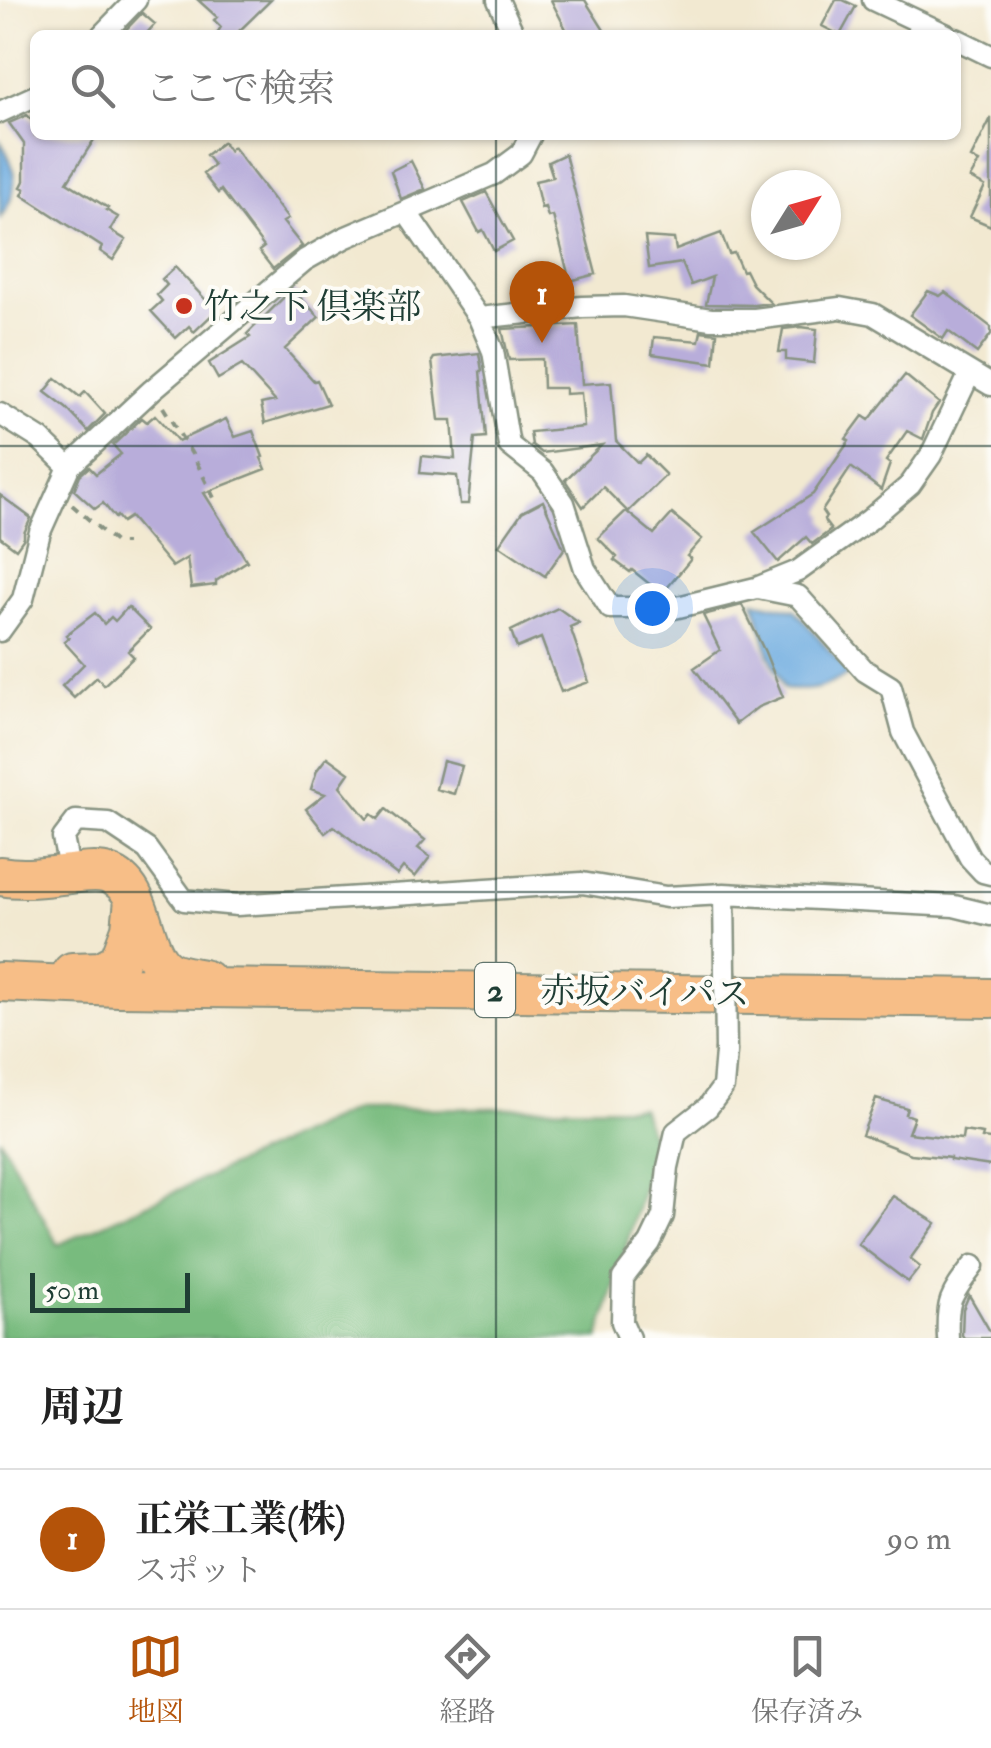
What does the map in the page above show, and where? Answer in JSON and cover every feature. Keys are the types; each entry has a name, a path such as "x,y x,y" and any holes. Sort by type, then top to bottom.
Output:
{"highway":[{"path":"0,876 16,879 89,872 110,874 126,886 146,927 152,953 168,970 232,987"},
{"path":"0,970 101,971 120,961 131,928 134,900"},
{"name":"赤坂バイパス","path":"0,982 119,987 991,998"},
{"name":"赤坂バイパス","path":"0,994 991,1010"},
{"path":"0,1004 72,1005 137,997"}],"street":[{"path":"107,30 136,0"},
{"path":"498,0 512,30"},
{"path":"873,0 936,30"},
{"path":"961,42 991,56"},
{"path":"0,112 30,98"},
{"path":"0,631 23,598 40,532 69,467 152,390 305,260 344,238 494,174 522,154 529,140"},
{"path":"407,213 479,318 492,352 509,445 542,472 564,503 585,569 610,608 674,608 756,588 798,571 869,520 910,484 931,455 970,374"},
{"path":"479,318 624,306 711,319 755,319 840,308 873,314 991,385"},
{"path":"0,414 40,439 69,467"},
{"path":"756,588 798,596 865,671 891,687 903,732 970,858 983,872 991,874"},
{"path":"70,874 63,838 76,820 108,823 147,849 184,900 237,905 582,883 666,897 724,894 954,906 991,915"},
{"path":"629,1338 622,1322 622,1278 650,1243 663,1216 676,1132 708,1107 724,1087 724,894"},
{"path":"948,1338 946,1318 952,1294 973,1266"}],"path":[{"path":"152,390 214,498"},
{"path":"57,492 116,542 126,543"}],"green space":[{"path":"641,1107 655,1148 599,1338 0,1338 0,1138 58,1245 356,1109"}],"water":[{"path":"0,141 13,171 14,189 0,218"},
{"path":"754,601 795,610 849,674 818,688 784,689"}],"building":[{"path":"198,0 271,0 240,30 219,30 221,27 214,20 217,17"},
{"path":"551,0 585,0 604,30 566,30"},
{"path":"836,0 856,6 843,30 822,26"},
{"path":"142,13 155,24 150,30 126,30"},
{"path":"27,115 30,140 94,140 67,182 118,217 110,230 126,240 113,260 100,251 102,247 22,195 24,144 9,123"},
{"path":"991,118 991,226 970,217 985,186 970,178 979,162 971,158"},
{"path":"223,142 229,151 233,147 288,219 283,222 302,246 273,269 259,251 264,247 221,190 218,193 203,174 214,165 206,155"},
{"path":"565,154 596,274 570,281 553,216 548,217 545,207 541,208 535,181 553,177 548,162"},
{"path":"411,161 425,189 401,199 391,171"},
{"path":"486,192 513,241 494,251 463,202"},
{"path":"721,233 729,254 734,253 742,271 771,303 706,304 712,277 691,285 682,263 649,268 645,237 674,239 676,250"},
{"name":"竹之下 倶楽部","path":"175,267 216,311 194,332 189,326 176,338 151,311 162,301 157,295 167,285 162,279"},
{"path":"292,289 319,317 285,349 317,380 328,404 265,423 261,404 275,401 242,365 218,379 209,363 250,337 247,334"},
{"path":"928,291 940,296 945,292 991,327 991,334 977,353 948,331 943,339 910,315"},
{"path":"578,325 582,384 611,382 616,441 638,463 646,455 666,475 628,512 603,487 583,507 565,480 602,445 542,453 532,445 530,432 584,427 581,393 565,394 565,388 543,388 542,359 509,360 502,329"},
{"path":"783,329 817,329 814,363 786,360 786,352 779,352"},
{"path":"701,331 717,333 714,363 652,354 654,337 699,341"},
{"path":"479,353 486,437 475,438 468,504 460,504 457,476 420,473 422,456 455,459 452,420 439,420 432,361"},
{"path":"905,375 939,403 923,439 907,431 886,461 890,464 881,490 851,467 822,511 831,530 812,544 806,537 778,562 754,532 813,494 863,416 869,420"},
{"path":"56,378 80,397 85,392 105,414 88,431 45,392"},
{"path":"155,415 178,441 226,419 235,437 253,431 263,457 266,469 204,493 247,561 216,581 216,585 191,588 187,558 172,567 130,517 122,522 103,503 95,509 74,490 80,475 89,467 96,474 121,454 113,445 142,418 147,422"},
{"path":"0,495 31,518 16,549 0,537"},
{"path":"543,501 564,549 545,576 499,545 522,512"},
{"path":"626,511 654,534 672,514 702,539 662,594 614,560 617,557 598,538"},
{"path":"742,605 783,697 758,707 736,724 694,668 720,650 703,615"},
{"path":"128,607 150,629 128,651 134,657 104,685 97,677 74,698 62,686 84,664 64,642 69,638 66,635 95,613 104,624 111,617 115,621"},
{"path":"558,608 579,623 570,627 589,682 561,692 541,638 517,648 511,631"},
{"path":"327,757 349,773 340,786 367,819 371,814 378,819 386,809 425,840 418,848 430,857 415,877 403,867 397,875 334,826 325,833 306,809 325,794 311,789 317,770"},
{"path":"443,761 462,766 454,794 436,789"},
{"path":"876,1099 907,1108 905,1114 914,1117 908,1133 962,1139 963,1131 983,1134 982,1138 991,1139 991,1166 911,1154 862,1135"},
{"path":"893,1196 936,1223 910,1259 920,1267 908,1282 858,1244"},
{"path":"969,1295 991,1338 962,1335 963,1309"}],"place":[{"name":"竹之下 倶楽部","path":"184,306"},
{"name":"正栄工業(株)","path":"542,343"}]}
